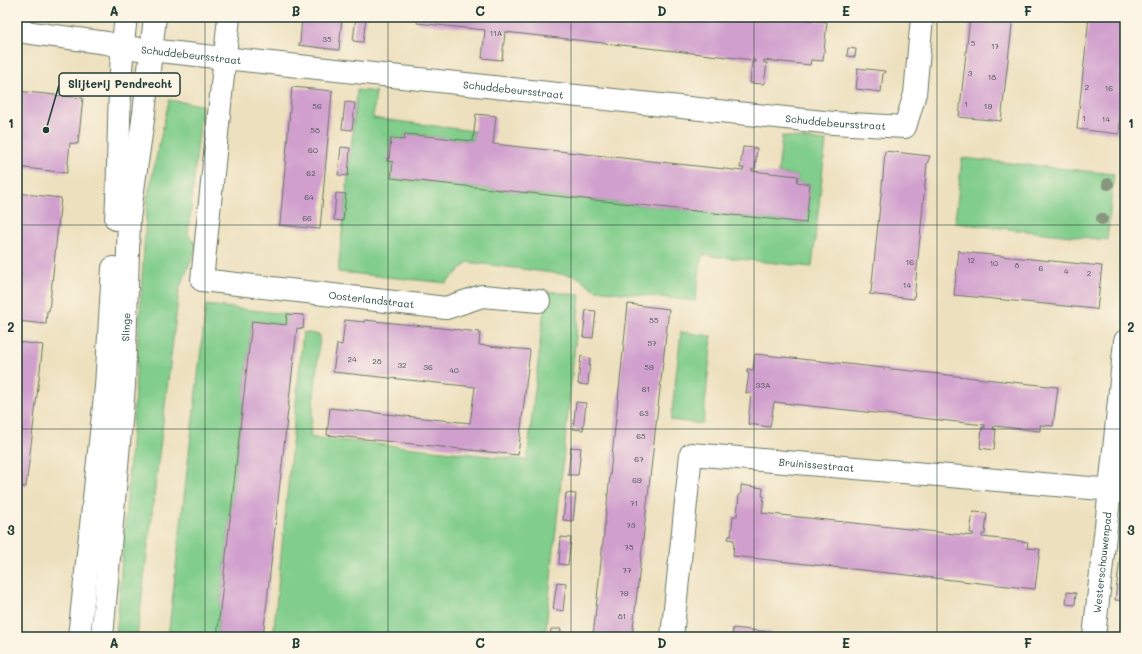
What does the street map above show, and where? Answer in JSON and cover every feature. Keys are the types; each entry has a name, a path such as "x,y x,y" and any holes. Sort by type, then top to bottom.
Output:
{"street":[{"name":"Slinge","path":"79,637 106,387 119,170 118,108 122,47 126,17"},
{"name":"Slinge","path":"102,637 124,386 129,218 144,113 155,17"},
{"path":"224,59 229,17"},
{"name":"Schuddebeursstraat","path":"17,31 107,43 122,47 224,59 343,70 832,123 905,127 915,94 922,17"},
{"name":"Oosterlandstraat","path":"224,59 202,280 446,308 482,296 539,301"},
{"name":"Westerschouwenpad","path":"1094,637 1118,490 1125,341"},
{"name":"Bruinissestraat","path":"672,637 690,454 1118,490"}],"green space":[{"path":"357,90 376,92 373,118 474,131 473,141 405,134 404,140 391,138 389,159 387,158 387,161 393,162 391,178 805,223 810,184 797,182 798,176 778,173 782,136 826,141 812,267 702,255 695,301 596,290 576,276 468,262 446,283 338,272"},
{"path":"169,100 202,105 188,234 197,246 179,290 137,637 116,637 134,407 147,199"},
{"path":"962,158 1114,174 1107,240 955,223"},
{"path":"546,291 580,295 545,637 273,637 303,332 320,335 310,437 527,460"},
{"path":"206,305 287,314 286,325 252,321 217,637 168,637"},
{"path":"681,332 712,336 703,424 671,420"}],"building":[{"path":"302,17 342,17 339,50 298,45 300,43"},
{"path":"356,17 366,17 363,42 353,41"},
{"path":"418,17 785,17 827,22 823,61 811,60 810,65 764,60 764,63 767,63 764,84 750,83 752,62 755,62 755,60 505,32 502,60 482,58 485,30 417,23"},
{"path":"970,17 1013,17 1001,121 959,117"},
{"path":"1089,17 1125,17 1125,81 1119,134 1077,129"},
{"path":"848,48 856,49 855,57 847,56"},
{"path":"857,68 885,71 885,73 883,73 881,92 856,89"},
{"path":"292,87 333,91 320,229 279,225"},
{"path":"17,91 83,98 78,144 70,143 67,173 17,167"},
{"path":"345,102 355,103 352,130 342,129"},
{"path":"476,114 496,116 493,144 743,171 744,168 740,168 743,147 757,148 755,169 752,169 752,171 798,176 797,182 810,184 806,223 391,178 393,162 387,161 387,158 389,159 391,138 404,140 405,134 473,141"},
{"path":"341,147 350,148 348,176 338,175"},
{"path":"885,151 930,156 927,164 914,299 869,294 871,292"},
{"path":"17,193 61,198 49,311 47,311 46,324 17,321"},
{"path":"336,193 346,194 343,221 334,220"},
{"path":"959,250 961,252 1102,266 1097,310 954,295"},
{"path":"628,304 669,309 632,637 593,637"},
{"path":"586,310 596,311 593,338 583,337"},
{"path":"287,314 304,315 303,329 297,328 263,637 217,637 252,321 286,325"},
{"path":"345,320 365,322 365,320 480,332 479,345 530,350 518,455 327,435 330,408 470,423 475,387 333,372 337,344 342,345"},
{"path":"17,342 43,345 26,487 17,486"},
{"path":"755,354 1058,387 1053,426 1040,425 1040,431 994,426 993,429 996,429 994,450 980,448 982,427 985,428 985,425 774,402 770,427 748,424 751,393 746,393 749,373 747,373 747,369 753,370"},
{"path":"581,356 590,358 588,385 578,384"},
{"path":"576,402 586,403 583,430 573,429"},
{"path":"571,447 581,448 578,475 568,475"},
{"path":"741,485 763,488 762,496 764,496 762,513 973,536 973,533 970,533 973,512 987,513 985,534 982,534 982,537 1028,542 1027,548 1040,549 1035,589 733,556 734,540 728,539 729,536 731,536 733,516 737,516"},
{"path":"566,493 576,494 573,521 563,520"},
{"path":"561,537 571,538 568,565 559,564"},
{"path":"1120,558 1125,558 1125,601 1115,600"},
{"path":"557,582 566,583 563,611 553,609"},
{"path":"1067,592 1076,593 1075,605 1066,604"},
{"path":"733,628 771,632 770,637 732,637"},
{"path":"551,629 561,629 560,637 550,637"}],"place":[{"name":"Slijterij Pendrecht","path":"46,130"}]}
